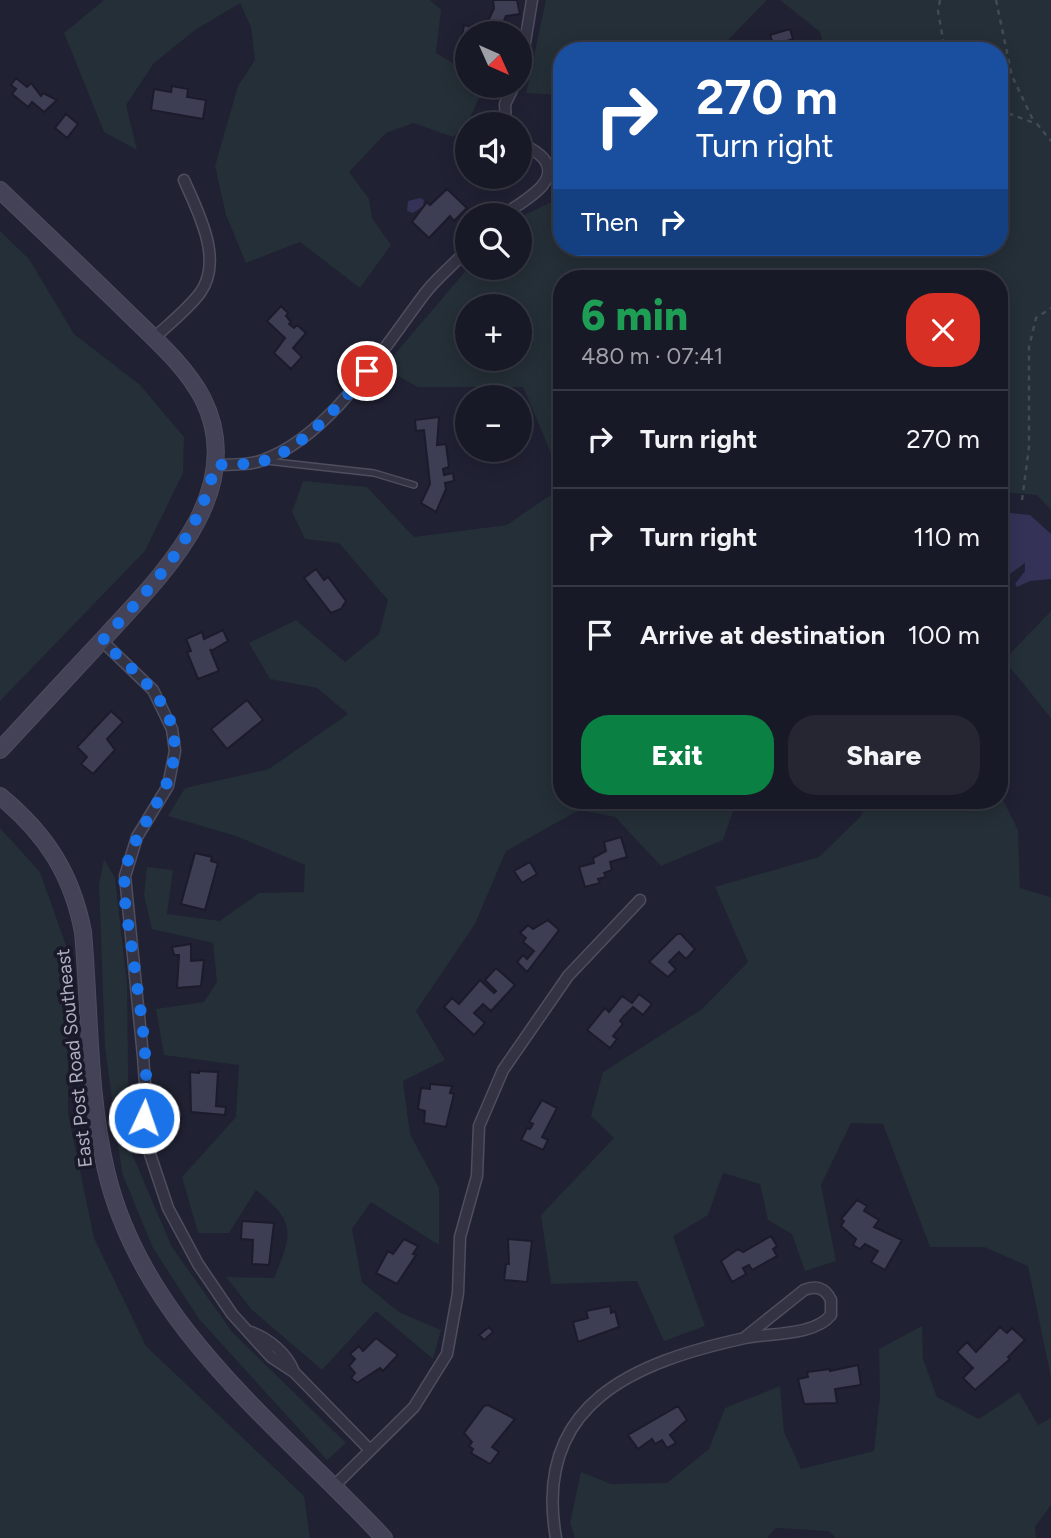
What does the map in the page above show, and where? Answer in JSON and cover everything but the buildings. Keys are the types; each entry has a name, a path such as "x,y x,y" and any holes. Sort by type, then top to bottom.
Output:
{"main road":[{"path":"0,190 154,338 202,397 215,434 215,465 202,512 187,540 165,570 102,641 0,750"},
{"name":"East Post Road Southeast","path":"0,796 44,838 61,865 77,903 84,945 100,1143 114,1202 130,1242 159,1294 191,1337 384,1538"}],"street":[{"path":"529,21 532,0"},
{"path":"521,203 544,186 548,172 542,156 532,150"},
{"path":"154,338 196,297 209,273 208,245 184,180"},
{"path":"215,465 264,460 309,432 342,401 429,289 455,262"},
{"path":"102,641 153,690 172,729 175,751 168,786 136,837 125,876 145,1087 143,1133 168,1208 182,1237 232,1314 251,1332 262,1336 284,1355 294,1372 370,1450"},
{"path":"334,1486 414,1407 447,1354 458,1293 460,1237 477,1176 479,1126 503,1070 568,976 640,900"},
{"path":"556,1538 552,1506 555,1474 565,1443 588,1405 606,1389 634,1373 744,1338 817,1326 831,1315 831,1300 821,1289 812,1287 804,1290 744,1338"}],"lane":[{"path":"264,460 374,473 414,485"}],"path":[{"path":"940,0 938,11 943,42"},
{"path":"996,0 1005,42"},
{"path":"1008,57 1012,76 1023,94 1034,122 1051,141"},
{"path":"1008,113 1034,122"},
{"path":"1022,500 1029,447 1029,347 1036,318 1051,308"}],"shaded area":[{"path":"104,0 430,0 441,10 436,53 455,66 455,98 479,98 473,112 455,112 453,137 414,123 386,133 349,172 369,199 372,218 391,245 360,288 300,242 246,263 226,215 215,166 238,86 255,60 251,27 240,3 195,30 154,63 126,105 137,150 104,132 64,33"},
{"path":"546,0 767,0 729,42 553,42 553,94 532,93 532,65"},
{"path":"780,0 1051,0 1051,510 1037,495 1008,493 1008,270 553,270 553,458 532,408 532,385 418,387 383,368 458,280 532,280 532,211 553,201 553,256 1008,256 1008,42 823,42 820,32"},
{"path":"420,198 424,200 423,206 413,213 407,211 408,201"},
{"path":"0,231 29,259 74,334 140,385 184,437 183,473 145,551 0,701"},
{"path":"303,481 367,487 414,537 507,525 553,493 553,809 734,809 723,840 661,866 615,817 579,810 506,851 475,924 416,1011 445,1060 403,1081 410,1134 439,1188 439,1245 371,1202 352,1229 362,1282 399,1312 441,1330 433,1359 376,1311 322,1370 252,1310 226,1277 274,1278 287,1239 287,1229 278,1211 256,1190 229,1233 198,1233 182,1177 236,1117 239,1065 164,1055 156,1009 204,1002 217,982 213,943 152,929 144,895 147,867 173,870 167,914 220,921 259,893 304,892 305,865 236,836 168,816 185,788 269,769 348,714 317,688 270,679 249,643 296,620 345,662 379,634 388,600 339,543 305,539 292,512"},
{"path":"1008,514 1030,515 1051,534 1051,579 1030,581 1017,587 1015,584 1025,571 1025,563 1008,575"},
{"path":"1051,611 1051,718 1008,665 1008,656"},
{"path":"864,809 1008,809 1018,830 1020,888 1051,897 1051,1378 1028,1266 984,1247 930,1247 883,1124 851,1123 821,1185 836,1261 805,1271 792,1234 768,1220 760,1184 723,1173 708,1215 673,1236 705,1326 664,1341 637,1281 551,1284 541,1215 614,1138 591,1116 603,1072 702,1009 748,962 715,887 819,857 860,817"},
{"path":"0,828 40,872 68,951 68,1113 94,1238 146,1346 304,1496 310,1538 0,1538"},
{"path":"104,859 115,878 127,984 129,1147 172,1247 233,1333 346,1443 327,1460 199,1319 153,1248 122,1173 105,1047 99,884"},
{"path":"922,1326 923,1359 937,1397 979,1419 1019,1392 1038,1425 1051,1418 1051,1505 1035,1527 1036,1538 836,1538 829,1531 776,1528 767,1538 575,1538 570,1523 581,1472 611,1484 667,1483 709,1449 725,1408 780,1386 784,1432 801,1469 874,1451 880,1396 879,1349"}],"route":[{"path":"144,1118 146,1098 139,998 128,925 125,876 136,837 168,786 175,751 172,729 164,707 153,690 102,641 152,586 187,540 202,512 215,465 260,462 278,454 309,432 342,401 367,371"}]}
